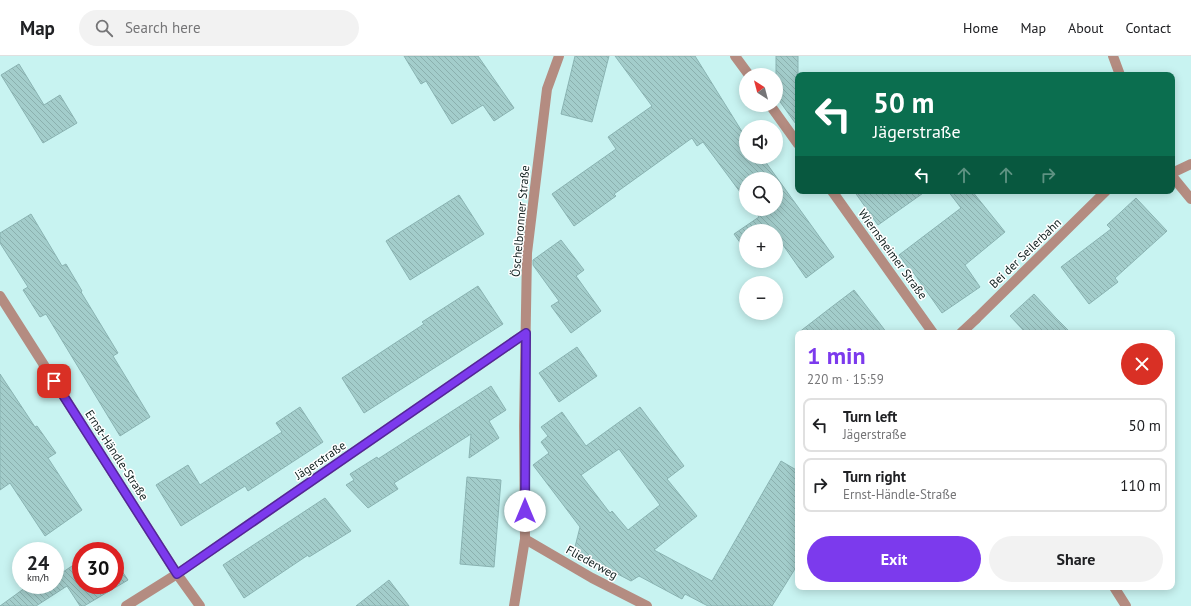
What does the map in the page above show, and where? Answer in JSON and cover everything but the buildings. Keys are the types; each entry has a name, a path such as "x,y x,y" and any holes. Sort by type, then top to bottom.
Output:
{"street":[{"name":"Öschelbronner Straße","path":"514,606 525,539 526,333 529,237 547,89 559,56"},
{"path":"734,56 743,68"},
{"path":"1113,56 1119,72"},
{"path":"775,112 795,140"},
{"path":"1175,172 1191,164"},
{"path":"1175,180 1191,199"},
{"name":"Wiernsheimer Straße","path":"834,194 931,330"},
{"name":"Bei der Seilerbahn","path":"965,330 1103,194"},
{"name":"Ernst-Händle-Straße","path":"0,296 177,574 200,606"},
{"name":"Jägerstraße","path":"126,606 177,574 526,333"},
{"name":"Fliederweg","path":"525,539 592,578 647,606"},
{"path":"1116,590 1126,606"}],"route":[{"path":"54,381 177,574 526,333 524,426 525,511"}]}
